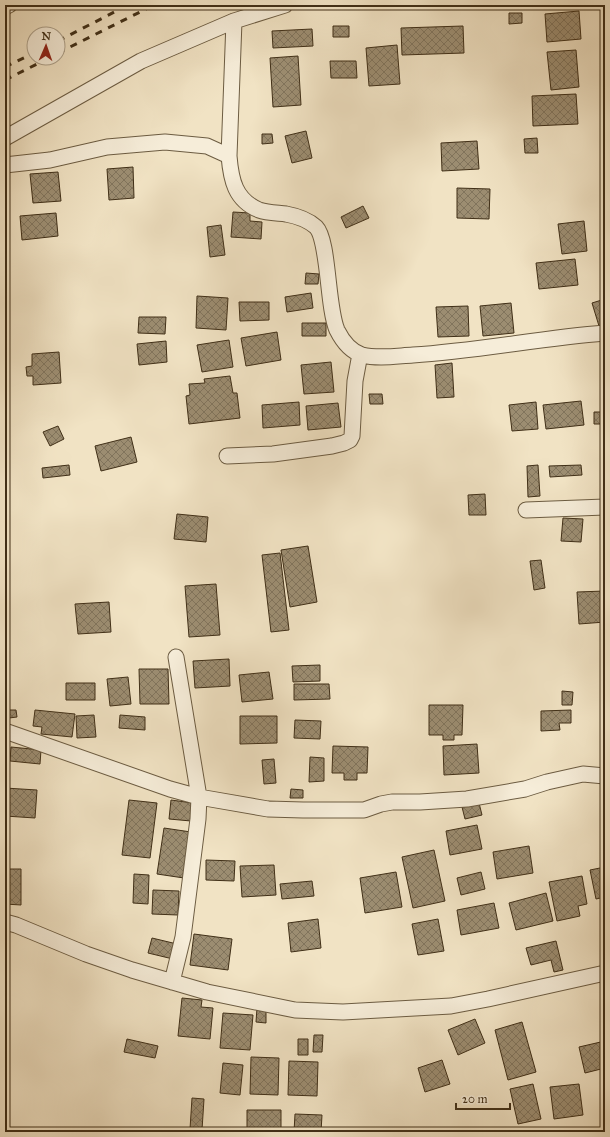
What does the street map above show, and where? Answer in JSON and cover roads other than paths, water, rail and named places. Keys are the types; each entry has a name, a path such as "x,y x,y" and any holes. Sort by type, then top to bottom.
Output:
{"street":[{"path":"5,7 9,5"},
{"path":"5,138 141,61 234,22 285,5"},
{"path":"234,22 229,156 230,169 234,184 240,197 260,210 308,220 317,229 323,244 333,321 340,336 351,349 360,354 373,357 430,354 605,333"},
{"path":"5,165 50,160 107,146 165,142 207,146 229,156"},
{"path":"227,456 280,453 332,446 350,440 352,436 355,381 360,354"},
{"path":"526,510 605,507"},
{"path":"172,982 184,937 198,819 199,796 176,657"},
{"path":"5,731 170,789 268,809 354,811 364,810 392,802 467,799 525,789 582,774 605,776"},
{"path":"5,922 16,925 86,954 172,982 207,992 295,1010 343,1012 451,1006 488,1000 605,972"}],"railway":[{"path":"66,37 128,5"},
{"path":"66,49 154,5"},
{"path":"5,67 26,57"},
{"path":"5,80 33,66"}]}
